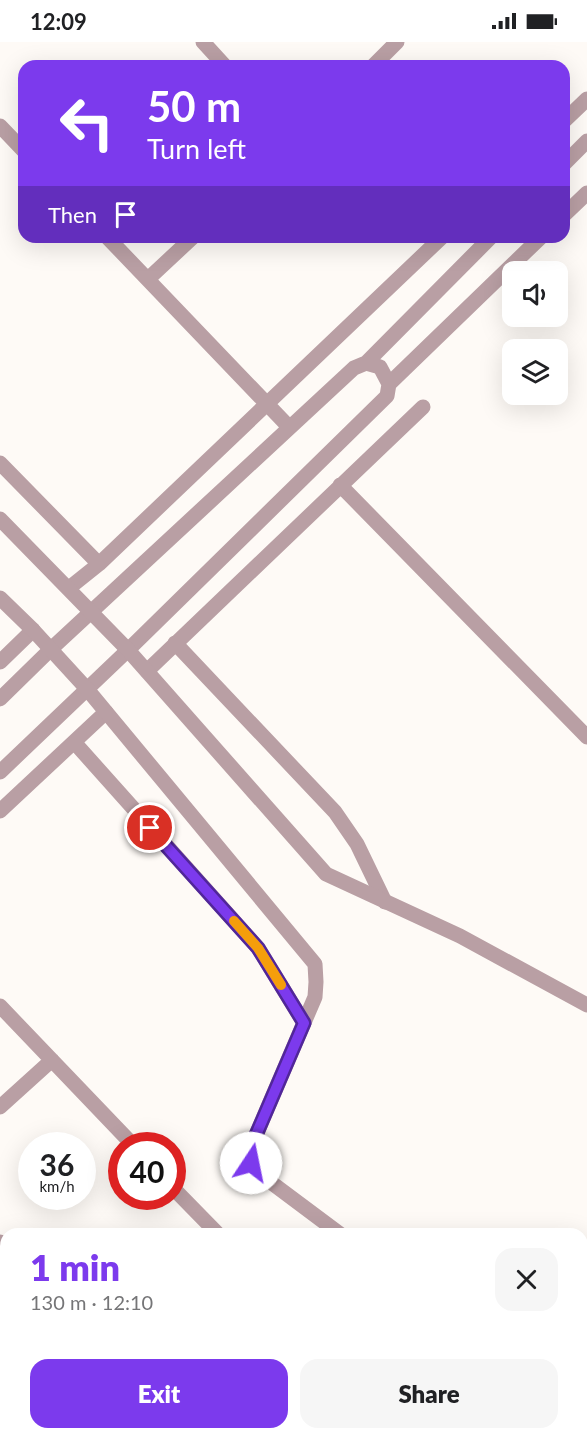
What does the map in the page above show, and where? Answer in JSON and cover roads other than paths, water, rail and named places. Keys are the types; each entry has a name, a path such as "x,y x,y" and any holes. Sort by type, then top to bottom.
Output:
{"street":[{"path":"203,42 220,60"},
{"path":"379,60 397,42"},
{"path":"570,115 587,99"},
{"path":"0,126 18,145"},
{"path":"570,158 587,141"},
{"path":"570,209 587,193"},
{"path":"113,243 289,427"},
{"path":"148,279 187,243"},
{"path":"69,588 99,564 436,243"},
{"path":"0,699 289,427 354,368 366,363 485,243"},
{"path":"0,772 387,396 389,384 535,243"},
{"path":"366,363 380,367 389,384"},
{"path":"147,671 423,407"},
{"path":"0,463 99,564"},
{"path":"340,484 587,737"},
{"path":"0,519 128,650 326,874 460,936 587,1005"},
{"path":"0,598 87,689 315,964 315,997 250,1149 251,1163 257,1172 332,1228"},
{"path":"0,662 33,630"},
{"path":"174,644 335,812 357,844 385,902"},
{"path":"0,669 15,684"},
{"path":"0,812 106,712"},
{"path":"74,742 258,948 304,1023"},
{"path":"0,1006 121,1132"},
{"path":"0,1107 52,1060"},
{"path":"186,1201 212,1228"}]}
